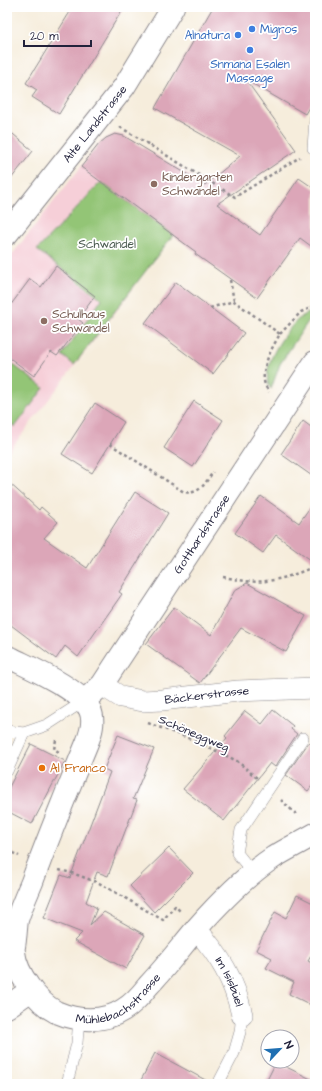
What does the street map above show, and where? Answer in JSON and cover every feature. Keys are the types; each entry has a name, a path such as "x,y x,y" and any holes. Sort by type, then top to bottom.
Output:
{"main road":[{"name":"Alte Landstrasse","path":"7,234 124,88 173,7"},
{"name":"Gotthardstrasse","path":"84,701 102,685 315,362"},
{"name":"Mühlebachstrasse","path":"7,657 72,691 84,701 90,710 92,720 91,731 38,863 17,922 10,952 31,990 53,1010 67,1016 90,1020 123,1011 136,1000 159,975 196,929 236,888 272,858 315,834"},
{"path":"7,1007 31,990"}],"street":[{"name":"Bäckerstrasse","path":"102,685 122,697 143,701 238,690 315,688"},
{"name":"Im Isisbüel","path":"196,929 227,971 235,990 242,1015"}],"lane":[{"path":"314,148 315,120"},
{"path":"7,731 24,733 47,725 84,701"},
{"path":"7,771 24,733"},
{"path":"253,873 237,853 242,830 303,738"},
{"name":"Im Isisbüel","path":"218,1084 234,1053 240,1032 242,1015"},
{"path":"67,1084 77,1043 79,1019"}],"path":[{"path":"116,124 235,197 314,148"},
{"path":"230,280 234,301 280,334"},
{"path":"210,308 234,301"},
{"path":"272,395 268,391 264,380 265,368 272,348 280,334 301,312 315,306"},
{"path":"110,444 184,492 190,493 202,488 215,470"},
{"path":"223,577 246,581 260,581 285,578 315,566"},
{"name":"Schöneggweg","path":"144,722 196,741 237,761 270,789 296,814"},
{"path":"7,850 23,858"},
{"path":"55,869 72,873 99,883 163,920 175,906 181,913"}],"shaded area":[{"name":"Schwandel","path":"115,134 124,136 208,186 118,309 7,454 7,261 99,144 106,138"}],"green space":[{"name":"Schwandel","path":"101,182 173,235 74,365 62,355 102,299 37,250"},
{"path":"315,311 280,364 271,389 268,381 268,371 270,361 275,350 295,323 308,313"},
{"path":"7,360 44,388 15,427 7,421"}],"building":[{"path":"73,7 124,7 59,114 32,97 37,90 26,83"},
{"path":"213,7 315,7 315,97 305,114 246,80 296,150 217,204 260,235 299,178 315,189 315,249 300,238 257,298 195,254 196,252 81,167 99,144 106,138 115,134 124,136 205,185 240,156 155,108"},
{"path":"7,129 33,151 7,184"},
{"name":"Schulhaus Schwandel","path":"56,266 95,296 78,319 83,323 57,356 51,352 34,376 7,356 7,310 30,279 41,287"},
{"path":"176,282 244,333 213,374 145,323"},
{"path":"194,401 223,420 193,467 164,448"},
{"path":"95,403 124,422 92,473 62,454"},
{"path":"303,421 315,430 315,478 281,454"},
{"path":"7,481 39,510 41,507 58,522 44,538 87,568 135,492 168,513 119,592 122,594 78,657 65,646 56,659 7,622"},
{"path":"261,496 299,523 315,500 315,563 276,535 263,553 235,533"},
{"path":"247,583 306,616 286,652 241,628 200,683 146,644 174,607 211,635 235,590"},
{"path":"273,710 293,726 291,729 297,734 275,767 270,763 224,821 183,789 227,738 225,736 245,711 262,724"},
{"path":"118,735 154,749 133,799 137,800 108,876 97,872 86,902 97,908 90,925 104,912 145,935 126,969 74,941 82,933 44,918 61,875 70,878 110,772 104,769"},
{"path":"309,742 315,747 315,782 308,791 286,775"},
{"path":"31,744 65,761 32,824 7,811 7,791"},
{"path":"169,848 193,873 154,912 130,886"},
{"path":"297,895 315,904 315,949 308,961 315,965 315,1007 289,994 294,982 266,968 272,958 256,950 275,912 286,918"},
{"path":"155,1053 211,1083 211,1084 139,1084"},
{"path":"272,1069 290,1069 315,1081 315,1084 265,1084"}],"place":[{"name":"Migros","path":"252,29"},
{"name":"Alnatura","path":"238,35"},
{"name":"Snmana Esalen Massage","path":"250,50"},
{"name":"Kindergarten Schwandel","path":"154,184"},
{"name":"Schulhaus Schwandel","path":"44,321"},
{"name":"Al Franco","path":"42,768"}]}
